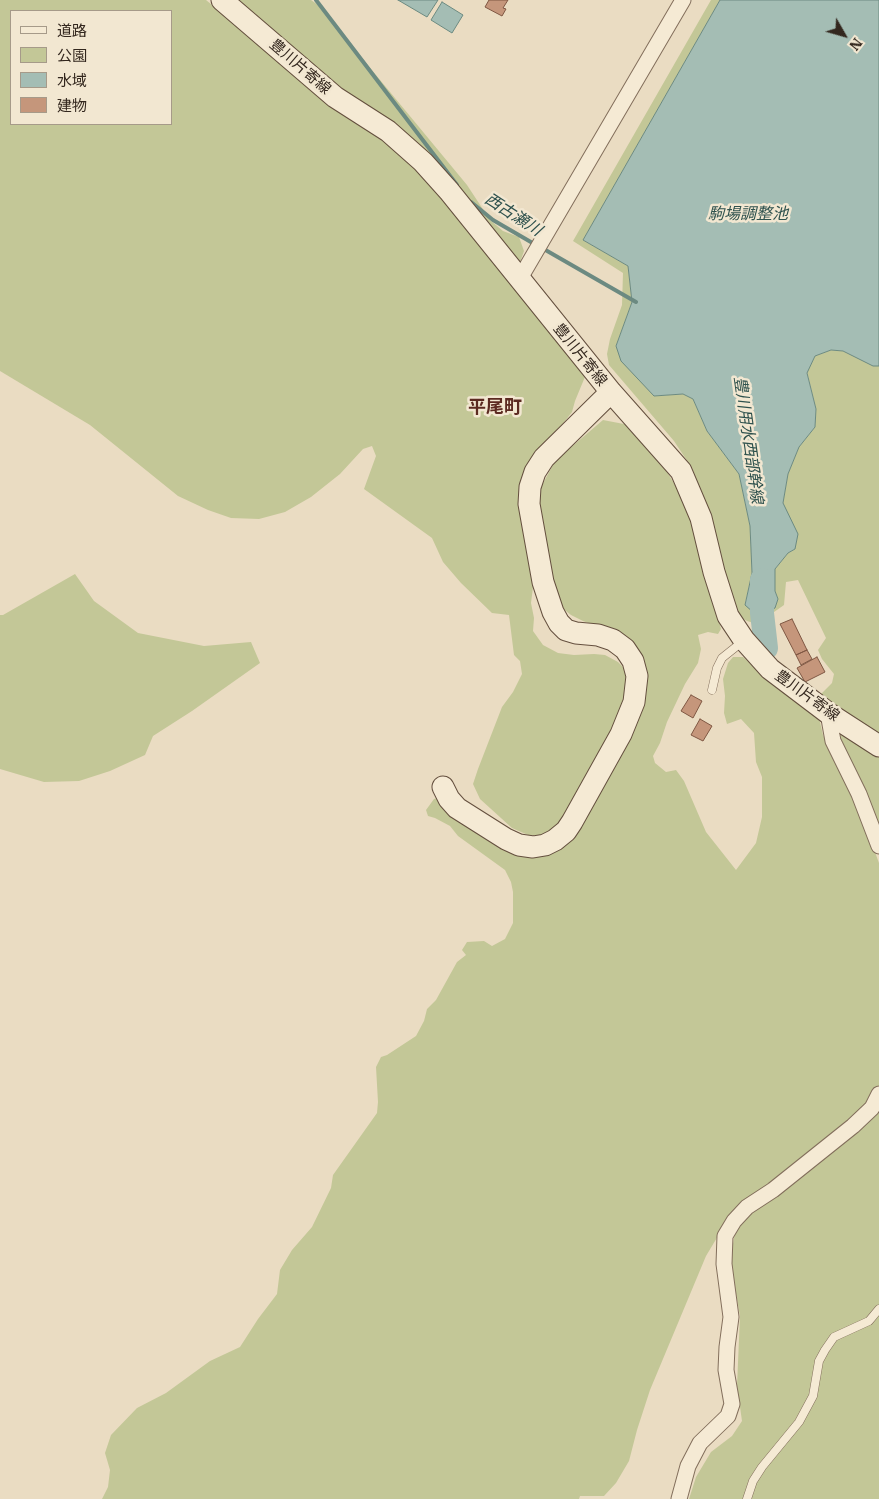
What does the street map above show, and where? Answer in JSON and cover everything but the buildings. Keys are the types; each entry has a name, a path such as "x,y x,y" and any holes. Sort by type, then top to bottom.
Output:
{"main road":[{"name":"豊川片寄線","path":"222,0 335,97 388,131 423,162 449,191 611,392 681,471 701,518 714,572 728,616 744,640 770,670 828,713 879,746"},
{"path":"443,787 456,808 506,839 519,845 533,847 545,845 560,836 572,822 621,734 634,702 638,676 633,661 626,649 613,640 598,635 566,630 558,623 543,582 529,504 530,487 535,472 544,458 611,392"}],"street":[{"path":"519,280 683,0"},
{"path":"828,713 833,741 859,794 879,846"},
{"path":"679,1499 688,1466 700,1443 728,1416 732,1404 726,1370 731,1317 724,1264 725,1236 734,1221 747,1207 773,1190 853,1126 872,1108 879,1094"}],"lane":[{"path":"712,690 717,668 722,658 744,640"},
{"path":"747,1499 757,1474 794,1430 804,1413 812,1396 819,1361 834,1337 869,1321 879,1310"}],"green space":[{"path":"0,0 206,0 313,88 384,136 418,168 587,372 572,412 547,444 522,505 533,587 531,603 534,618 533,631 543,645 558,653 605,655 618,662 630,674 624,708 594,766 555,830 542,835 528,835 512,828 480,799 473,784 478,769 502,707 513,692 522,674 520,661 514,655 509,615 492,613 461,583 443,562 432,538 364,489 376,456 372,446 363,449 340,474 311,497 285,512 259,519 231,518 178,496 90,425 0,371"},
{"path":"234,0 311,0 318,5 467,185 490,220 503,231 519,237 524,251 519,265 335,87"},
{"path":"711,0 720,0 583,240 628,266 632,302 616,346 654,396 683,394 693,399 707,431 739,474 750,526 752,573 745,604 778,599 775,591 775,569 788,553 795,549 783,503 788,474 799,447 815,427 816,409 807,372 815,356 831,350 843,351 879,366 879,736 819,696 832,683 834,674 822,659 818,650 826,638 798,580 786,582 784,605 757,624 731,612 720,569 714,526 692,468 674,441 609,365 607,354 610,339 622,305 623,273 573,241"},
{"path":"603,420 629,425 666,470 684,500 697,534 721,629 718,634 708,632 698,635 701,649 698,663 685,684 667,722 660,743 653,756 655,763 666,772 676,770 684,781 706,832 736,870 756,843 762,817 762,777 756,762 754,733 741,719 727,724 724,713 723,679 728,663 733,657 743,657 774,685 819,718 823,735 855,798 879,863 879,1085 867,1107 724,1226 706,1256 650,1390 629,1461 616,1483 604,1496 580,1496 579,1499 102,1499 108,1487 110,1470 105,1453 111,1435 137,1408 166,1393 210,1361 240,1347 277,1294 280,1270 292,1250 312,1227 331,1188 333,1175 377,1113 376,1067 381,1057 416,1036 424,1021 427,1009 436,1000 457,962 466,955 462,950 467,942 484,941 492,946 505,939 513,923 513,892 511,882 505,870 458,836 450,826 428,816 426,810 434,799 441,797 544,850 641,700 616,633 571,615 561,607 556,599 537,507 540,489 555,461"},
{"path":"75,574 94,601 138,633 204,646 251,642 260,663 153,736 145,755 110,771 79,781 44,782 0,769 0,615"},
{"path":"845,732 879,755 879,836 839,736"},
{"path":"879,1105 879,1499 689,1499 696,1477 711,1452 732,1436 742,1421 737,1386 740,1316 730,1260 735,1233 742,1220"}],"water":[{"path":"398,0 438,0 427,17"},
{"name":"駒場調整池","path":"720,0 879,0 879,366 873,366 843,351 831,350 815,356 807,373 816,409 815,427 799,447 788,474 783,503 798,534 795,549 788,553 775,569 775,591 778,599 775,608 765,613 754,613 745,605 752,573 750,526 739,474 707,431 693,399 683,394 654,396 621,361 616,346 632,302 628,266 583,240"},
{"path":"442,2 463,15 452,33 431,20"},
{"path":"767,619 772,626 772,649 761,648 760,623"}],"waterway":[{"name":"西古瀬川","path":"316,0 457,185"},
{"name":"西古瀬川","path":"471,202 493,220 536,245"},
{"name":"西古瀬川","path":"542,248 636,302"},
{"name":"豊川用水西部幹線","path":"762,580 762,613 766,648"}],"district":[{"name":"平尾町","path":"495,408"}]}
